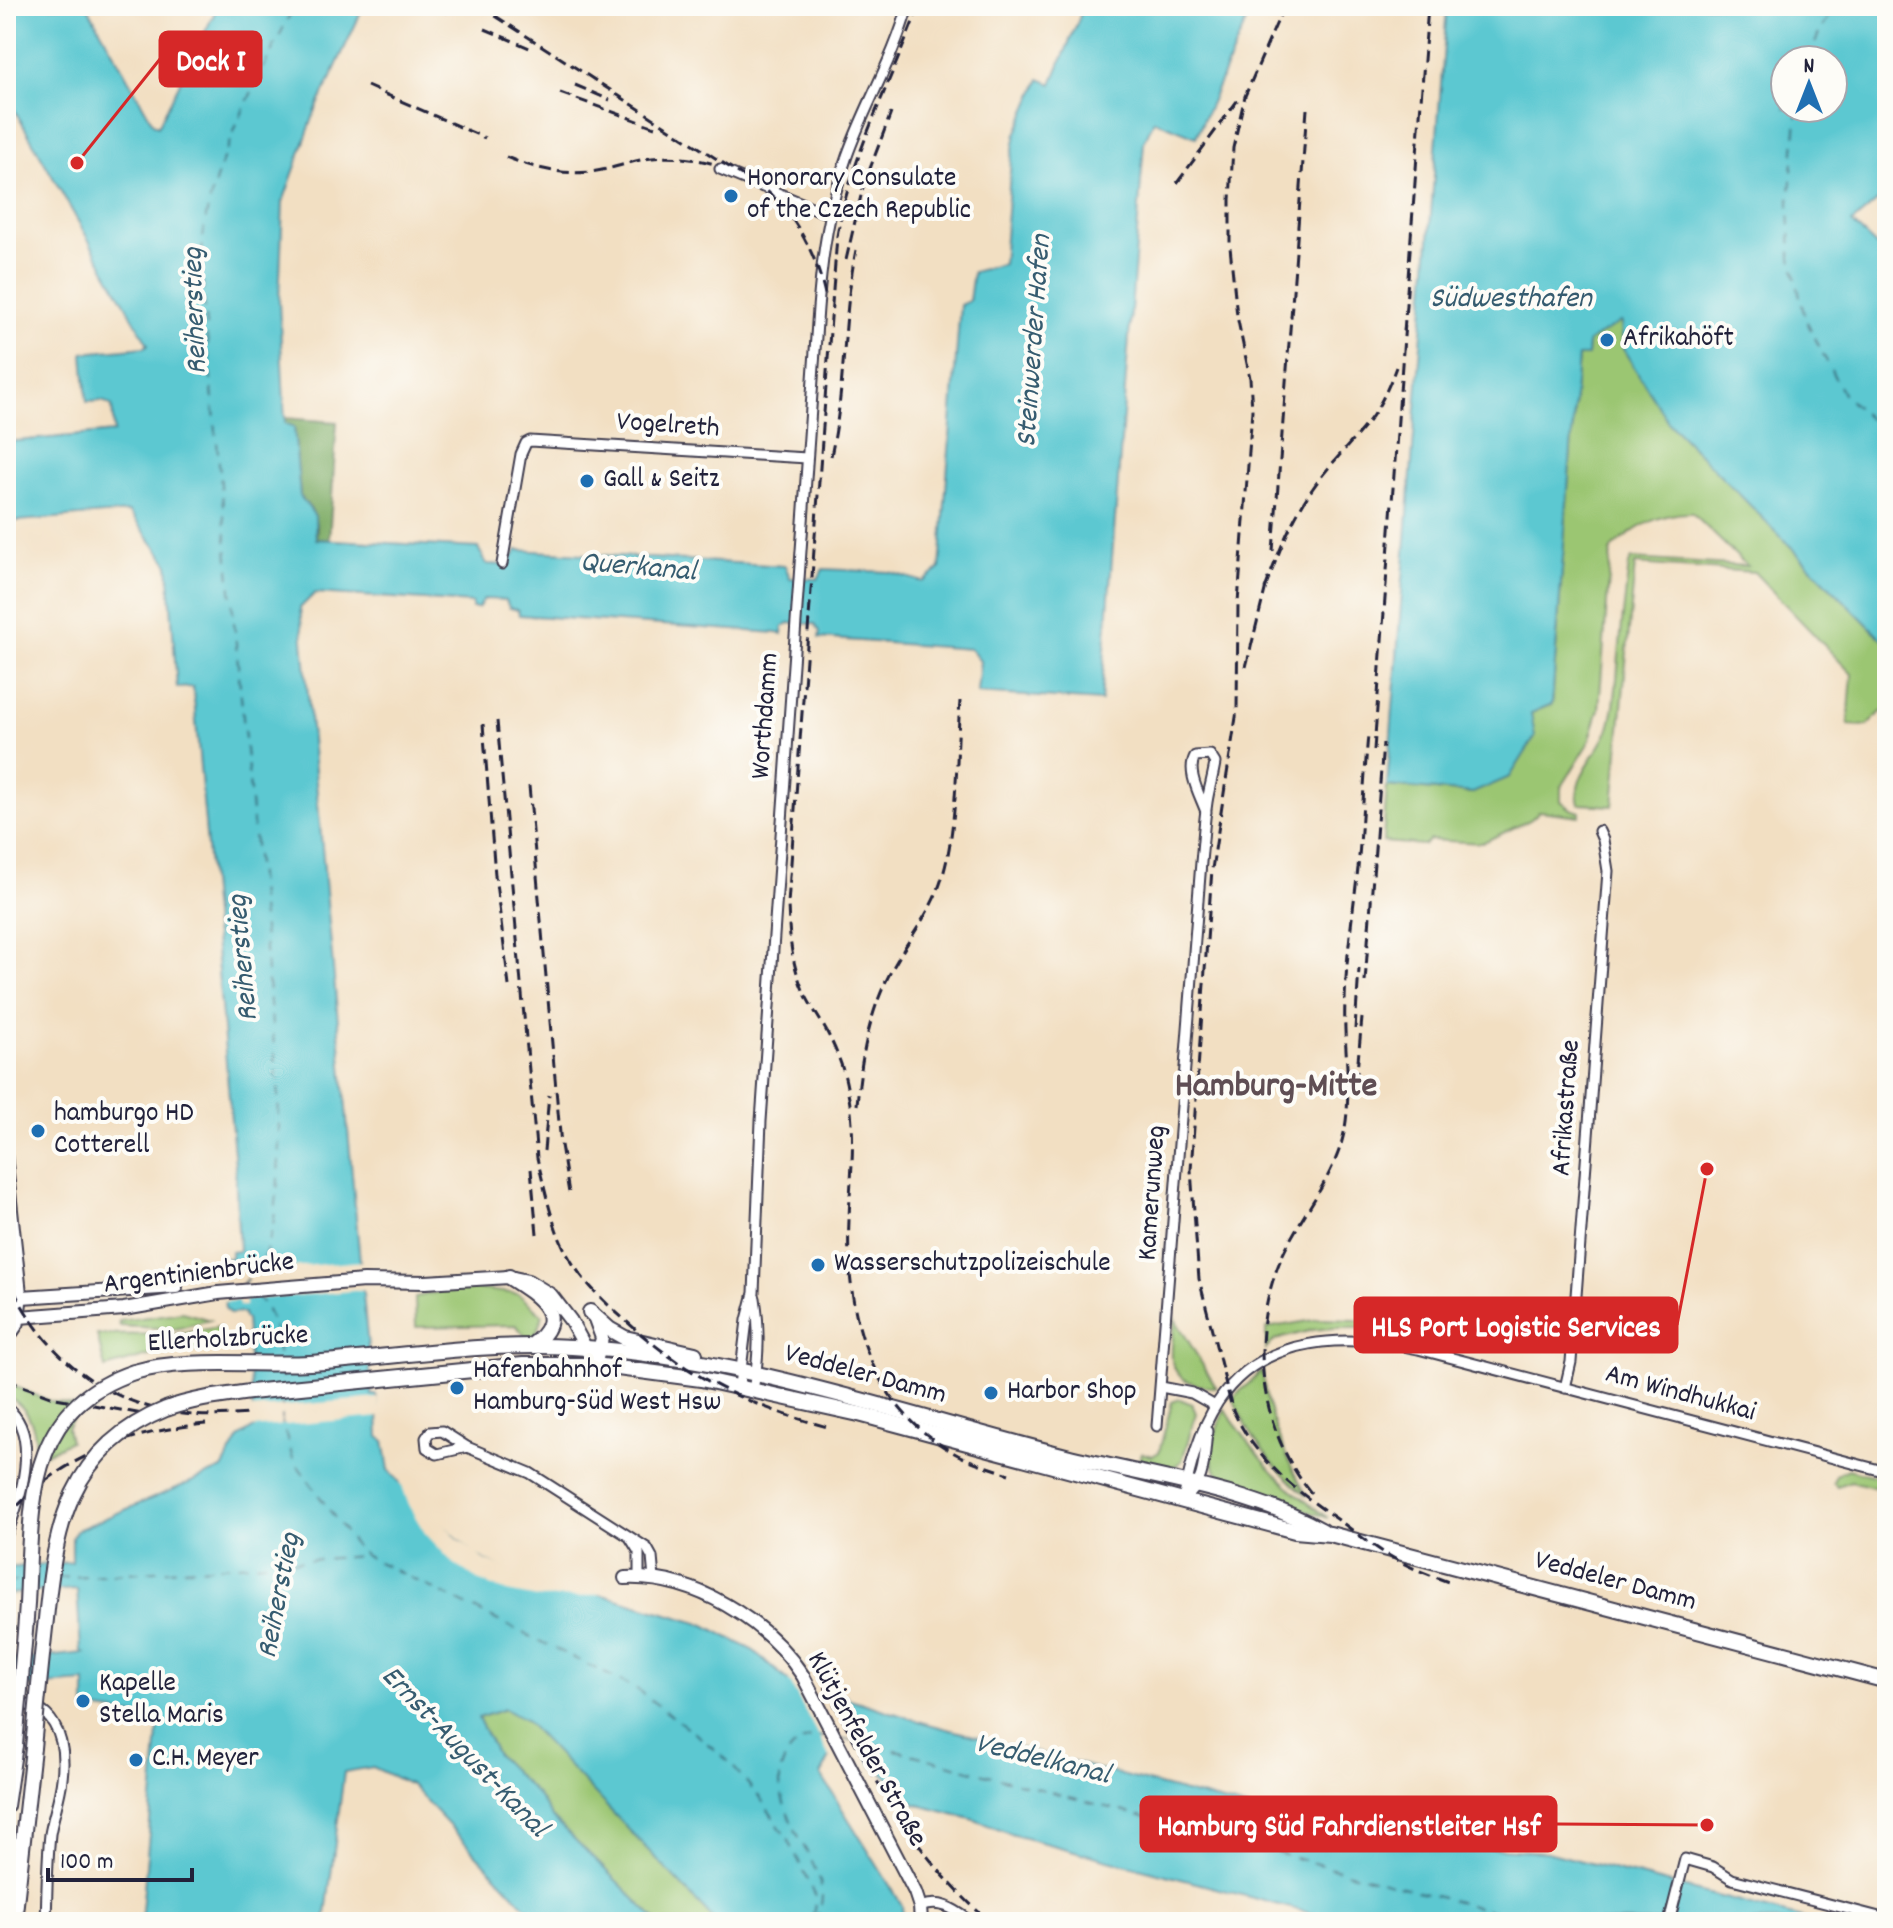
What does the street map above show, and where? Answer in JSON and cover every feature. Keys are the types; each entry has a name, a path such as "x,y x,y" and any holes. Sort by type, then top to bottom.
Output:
{"main road":[{"path":"509,1277 539,1298 550,1315 547,1331 531,1346"},
{"path":"590,1312 625,1338 679,1349 721,1366"},
{"name":"Veddeler Damm","path":"373,1358 531,1346 593,1348 721,1366 1192,1486 1300,1518 1330,1534"},
{"name":"Ellerholzbrücke","path":"6,1806 24,1646 32,1500 42,1459 61,1424 83,1400 113,1379 162,1366 373,1358"},
{"name":"Veddeler Damm","path":"375,1380 523,1365 595,1365 746,1388 859,1414 1295,1531 1330,1534 1887,1681"},
{"name":"Ellerholzbrücke","path":"14,1922 58,1529 71,1497 98,1456 144,1419 191,1401 375,1380"}],"street":[{"name":"Worthdamm","path":"746,1388 749,1372 747,1320 754,1293 761,1121 807,458 828,214 850,147 908,6"},
{"path":"720,169 828,214"},
{"name":"Vogelreth","path":"502,564 521,454 526,443 536,440 807,458"},
{"name":"Kamerunweg","path":"1157,1426 1206,812 1215,763 1210,755 1200,754 1192,759 1191,770 1206,812"},
{"name":"Afrikastraße","path":"1565,1388 1571,1362 1608,871 1599,831"},
{"path":"6,1150 15,1298 20,1317 15,1332 6,1343"},
{"path":"509,1277 535,1284 551,1295 593,1348 595,1365"},
{"name":"Argentinienbrücke","path":"6,1316 140,1307 218,1293 364,1281 426,1282 509,1277"},
{"name":"Argentinienbrücke","path":"15,1298 176,1287"},
{"name":"Worthdamm","path":"746,1388 759,1321 754,1293"},
{"path":"6,1316 15,1298"},
{"path":"590,1312 602,1333 593,1348"},
{"name":"Am Windhukkai","path":"1192,1486 1202,1473 1208,1422 1215,1406 1246,1373 1269,1357 1305,1344 1342,1340 1398,1345 1887,1472"},
{"path":"1161,1387 1192,1393 1215,1406"},
{"path":"6,1407 19,1420 26,1447 17,1506 6,1536"},
{"path":"467,1447 530,1473 643,1545 650,1552 654,1579"},
{"path":"1183,1500 1192,1486"},
{"path":"631,1539 639,1552 639,1578"},
{"name":"Klütjenfelder Straße","path":"625,1578 654,1579 688,1588 733,1610 776,1644 806,1682 849,1762 920,1907 921,1922"},
{"path":"6,1704 21,1703 44,1711 55,1725 61,1748 62,1778 48,1856 46,1922"},
{"path":"6,1841 23,1844"},
{"path":"1669,1922 1685,1859 1713,1867 1732,1879 1887,1919"},
{"path":"920,1907 930,1903 943,1904 972,1922"}],"green space":[{"path":"1621,321 1668,422 1887,644 1887,715 1882,711 1867,726 1848,725 1852,674 1754,572 1635,564 1613,806 1579,804 1579,783 1610,725 1632,559 1747,566 1692,513 1669,515 1638,528 1611,550 1599,709 1588,745 1561,788 1561,801 1580,812 1580,816 1540,811 1530,820 1482,843 1430,840 1424,845 1383,842 1387,786 1473,793 1531,713 1552,704 1578,355 1587,356 1588,342"},
{"path":"284,418 337,422 329,540 316,539 317,527 312,511 300,496 294,427 285,424"},
{"path":"462,1287 518,1294 543,1315 535,1336 526,1337 516,1325 416,1327 415,1297"},
{"path":"183,1312 210,1320 176,1329 120,1326 119,1321"},
{"path":"1175,1319 1216,1387 1190,1382 1176,1371 1172,1356"},
{"path":"1320,1319 1356,1320 1414,1335 1365,1328 1333,1328 1275,1340 1266,1349 1266,1328"},
{"path":"219,1327 217,1341 200,1350 152,1355 105,1368 97,1335 178,1334"},
{"path":"1262,1371 1278,1435 1307,1496 1264,1452 1233,1398"},
{"path":"6,1383 50,1401 95,1410 74,1416 67,1428 70,1441 36,1459 31,1422 22,1407 6,1395"},
{"path":"1180,1399 1192,1404 1196,1413 1182,1461 1171,1469 1137,1464 1142,1453 1152,1456 1159,1452 1172,1402"},
{"path":"1225,1409 1271,1469 1328,1518 1250,1490 1222,1476 1215,1469 1212,1447"},
{"path":"1847,1469 1887,1479 1887,1491 1851,1481 1837,1486 1833,1482 1836,1475"},
{"path":"505,1709 525,1719 716,1922 658,1922 552,1817 538,1796 497,1755 478,1718"}],"water":[{"path":"87,6 153,123 158,126 218,6 364,6 315,112 283,202 279,302 285,423 294,427 300,496 315,516 316,539 478,548 487,564 508,565 517,550 785,566 790,578 818,579 823,569 890,572 923,582 940,569 960,305 969,301 973,272 1003,264 1011,159 1016,134 1040,79 1052,84 1084,6 1253,6 1196,137 1154,120 1144,142 1101,701 977,693 980,661 970,649 819,638 820,632 815,624 789,623 783,627 782,634 519,615 518,610 509,608 506,600 484,599 478,608 472,608 472,603 315,593 300,608 372,1395 377,1395 379,1437 384,1440 389,1470 475,1555 506,1571 589,1591 705,1625 754,1651 787,1680 847,1696 925,1723 1366,1840 1547,1852 1817,1922 1344,1922 1010,1834 975,1820 915,1804 878,1768 830,1757 821,1775 902,1905 903,1922 716,1922 525,1720 504,1709 478,1718 497,1755 538,1796 552,1817 658,1922 540,1922 411,1785 373,1767 344,1772 325,1922 141,1922 159,1722 154,1718 85,1708 85,1682 6,1688 6,1661 84,1653 81,1651 77,1589 6,1594 6,1568 72,1562 72,1537 77,1530 222,1469 239,1438 254,1428 246,1319 243,1313 230,1314 225,1308 220,1259 231,1258 231,1252 239,1251 235,1165 193,687 177,688 168,563 129,512 6,522 6,442 114,432 112,406 103,401 87,402 83,353 145,347 148,344 6,95 6,7"},
{"name":"Südwesthafen","path":"1447,6 1887,6 1887,193 1852,223 1887,256 1887,644 1668,422 1623,349 1621,322 1588,342 1587,356 1578,356 1552,704 1531,713 1535,737 1510,777 1473,793 1387,786"}],"pier":[{"path":"364,1261 367,1295 364,1290 245,1300 245,1306 239,1306 238,1301 220,1302 218,1273 226,1272 226,1264 233,1263 234,1272 236,1263 242,1263 243,1271"},
{"path":"378,1398 380,1417 250,1428 249,1409"},
{"path":"397,1473 457,1538 483,1559 509,1570 608,1593 538,1598 507,1592 478,1580 452,1562 425,1533 410,1508"},
{"path":"787,1677 831,1688 873,1768 830,1758"}],"ferry route":[{"path":"246,1285 243,1283 260,1264 273,1226 278,1179 278,1088 202,268 205,222 221,166 255,85 294,6"},
{"path":"1815,44 1837,6"},
{"path":"1796,124 1789,203 1791,258 1805,318 1843,394 1887,437"},
{"path":"256,1295 270,1317 279,1359"},
{"path":"281,1369 282,1383"},
{"path":"282,1397 282,1422 293,1459 355,1546 366,1556 635,1688 729,1762 761,1799 790,1843 816,1897 812,1922"},
{"path":"58,1578 363,1556"},
{"path":"6,1582 20,1581"},
{"path":"815,1922 821,1904 821,1885 790,1819 780,1784 782,1767 797,1744 806,1739 828,1737"},
{"path":"842,1739 870,1743 1532,1922"}],"railway":[{"path":"406,6 411,8"},
{"path":"480,6 768,192 789,215 806,241 826,299"},
{"path":"919,6 862,148 843,206 837,236 788,904 790,940 801,984 832,1043 847,1085 853,1141 849,1255 858,1323 869,1355 883,1385 903,1412 928,1435 958,1455 1009,1474"},
{"path":"1284,6 1245,96 1233,148 1230,247 1252,410 1238,603 1237,711 1212,869 1191,1170 1199,1279 1232,1408 1263,1457 1305,1496 1375,1547 1411,1567 1451,1583"},
{"path":"1404,332 1428,6"},
{"path":"440,9 447,13"},
{"path":"485,29 532,49"},
{"path":"575,85 610,100"},
{"path":"367,86 485,138"},
{"path":"560,93 655,127"},
{"path":"1177,183 1240,97"},
{"path":"1273,551 1307,109"},
{"path":"846,260 863,187 891,113"},
{"path":"506,157 537,167 579,173 663,157 718,165"},
{"path":"831,456 856,250"},
{"path":"1374,750 1405,323"},
{"path":"1265,589 1305,500 1373,416 1396,367"},
{"path":"1246,667 1268,578"},
{"path":"857,1105 864,1050 879,997 931,905 946,864 953,818 960,701"},
{"path":"497,721 537,1158 552,1218 566,1252 578,1272 617,1313 650,1342 697,1375 746,1400 831,1428"},
{"path":"483,724 495,875 509,986"},
{"path":"1311,1493 1292,1465 1268,1404 1262,1338 1276,1273 1289,1242 1336,1159 1345,1128 1348,1096 1346,984 1368,735"},
{"path":"1365,982 1383,743"},
{"path":"529,786 561,1145 569,1193"},
{"path":"1355,1029 1359,969"},
{"path":"1356,1082 1362,1018"},
{"path":"544,1151 549,1095"},
{"path":"531,1169 537,1234"},
{"path":"6,1273 36,1328 56,1351 104,1388 161,1410 200,1416 249,1414"},
{"path":"6,1380 56,1398 153,1416"},
{"path":"6,1519 48,1479 96,1451 150,1433 206,1424"},
{"path":"825,1687 878,1782 916,1841 962,1896 990,1922"}],"place":[{"name":"Dock I","path":"77,163"},
{"name":"Honorary Consulate of the Czech Republic","path":"731,196"},
{"name":"Afrikahöft","path":"1607,340"},
{"name":"Gall & Seitz","path":"587,481"},
{"name":"hamburgo HD Cotterell","path":"38,1131"},
{"name":"HLS Port Logistic Services","path":"1707,1169"},
{"name":"Wasserschutzpolizeischule","path":"818,1265"},
{"name":"Hafenbahnhof Hamburg-Süd West Hsw","path":"457,1388"},
{"name":"Harbor Shop","path":"991,1393"},
{"name":"Kapelle Stella Maris","path":"83,1701"},
{"name":"C.H. Meyer","path":"136,1760"},
{"name":"Hamburg Süd Fahrdienstleiter Hsf","path":"1707,1825"}],"district":[{"name":"Hamburg-Mitte","path":"1276,1088"}],"water label":[{"name":"Reiherstieg","path":"197,311"},
{"name":"Steinwerder Hafen","path":"1036,341"},
{"name":"Querkanal","path":"638,569"},
{"name":"Reiherstieg","path":"245,958"},
{"name":"Reiherstieg","path":"281,1596"},
{"name":"Ernst-August-Kanal","path":"463,1753"},
{"name":"Veddelkanal","path":"1042,1761"}]}
